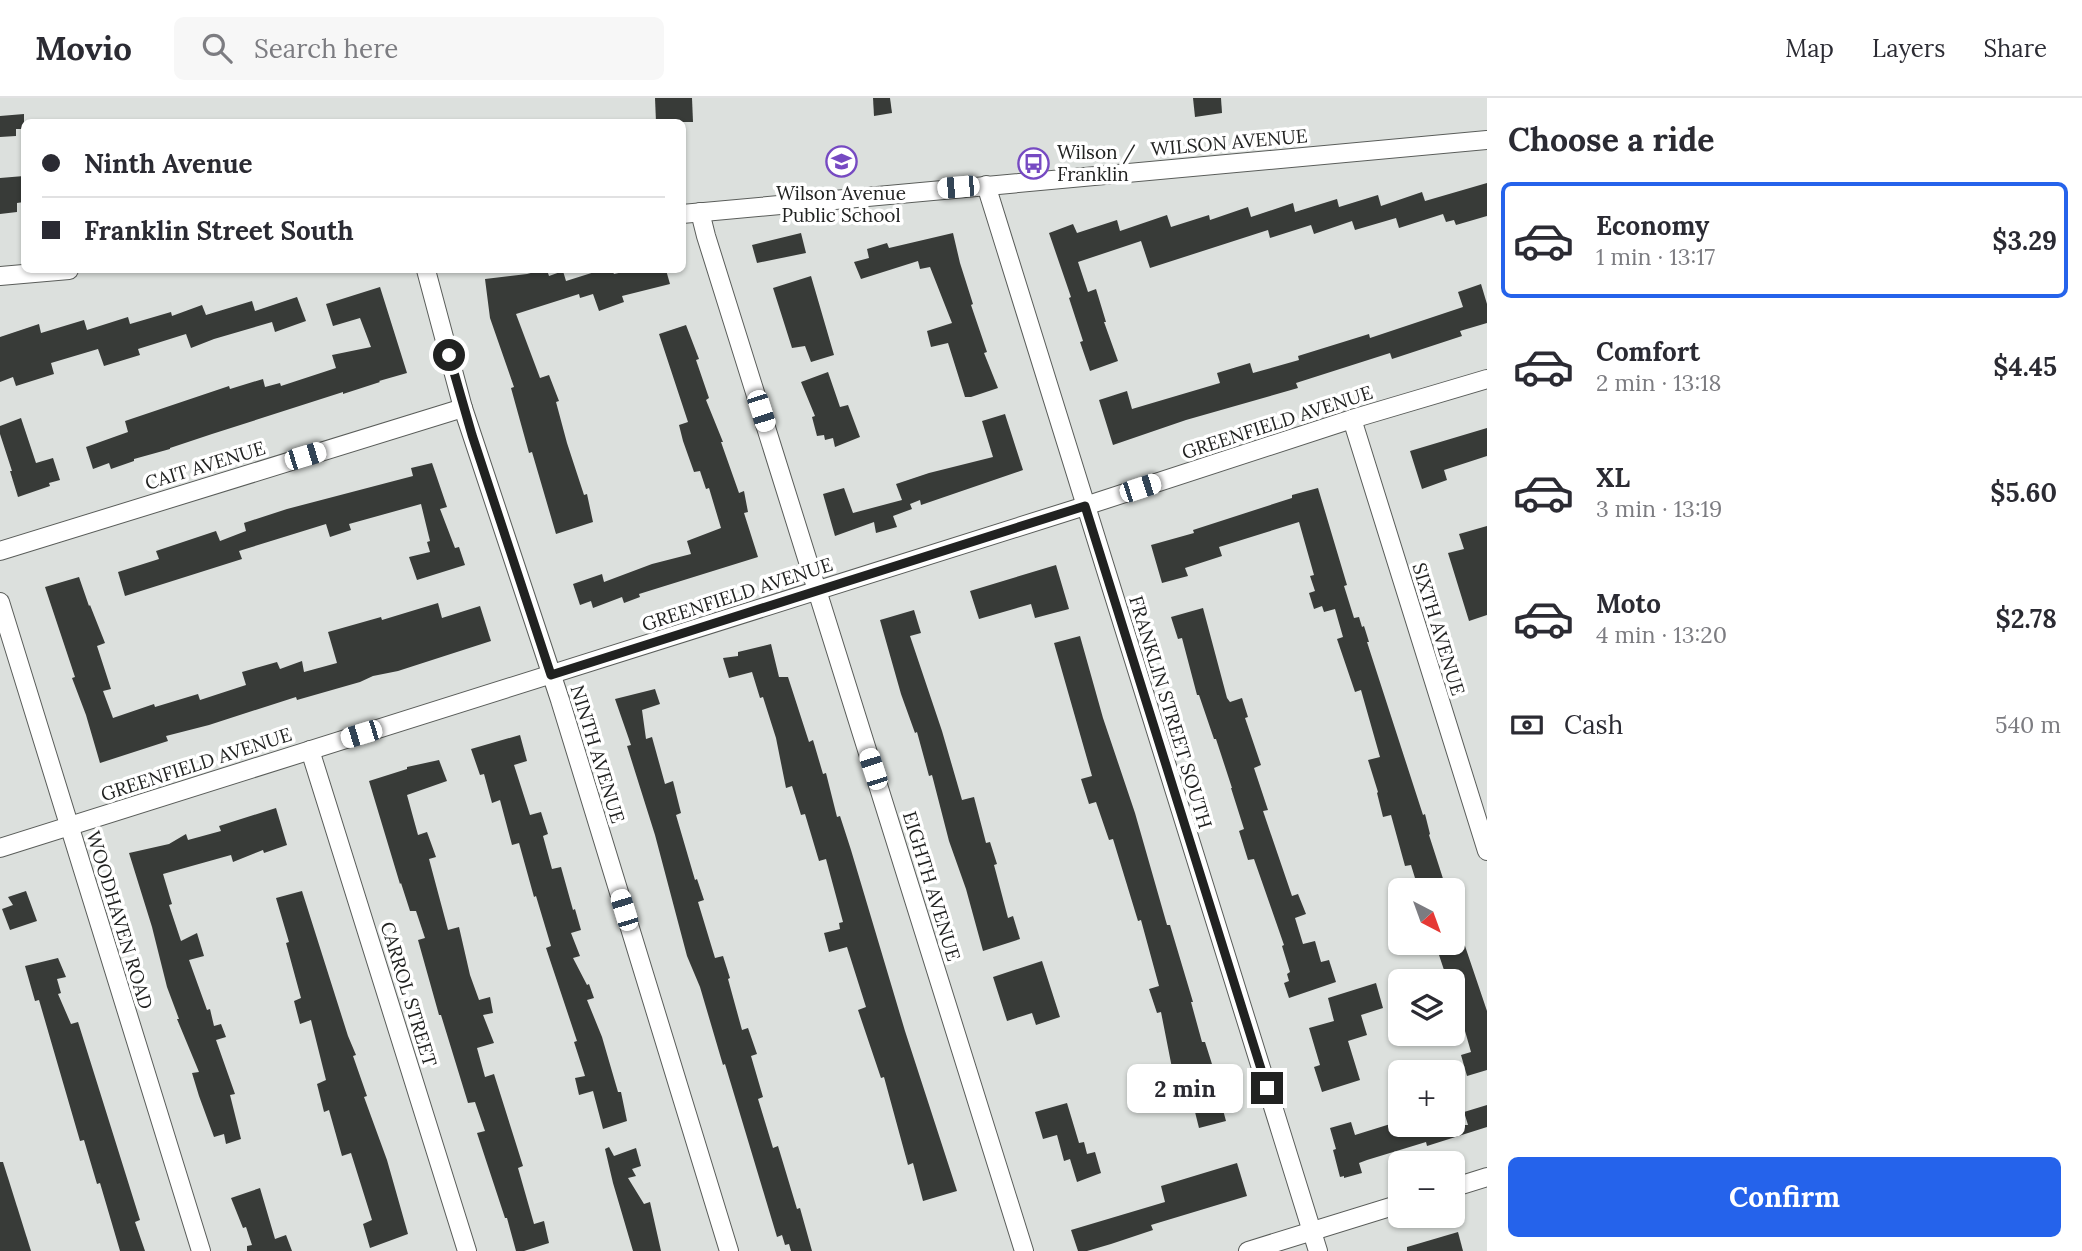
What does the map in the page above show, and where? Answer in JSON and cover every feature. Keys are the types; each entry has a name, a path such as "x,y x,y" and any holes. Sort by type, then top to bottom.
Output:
{"street":[{"name":"WILSON AVENUE","path":"691,213 1487,140"},
{"name":"FRANKLIN STREET SOUTH","path":"986,185 1318,1251"},
{"name":"EIGHTH AVENUE","path":"691,213 706,236 1024,1251"},
{"path":"0,276 34,273"},
{"name":"NINTH AVENUE","path":"427,273 463,408 551,675 729,1251"},
{"name":"GREENFIELD AVENUE","path":"0,848 1085,506 1352,419 1487,379"},
{"name":"CAIT AVENUE","path":"0,551 463,408"},
{"name":"SIXTH AVENUE","path":"1352,419 1487,851"},
{"name":"WOODHAVEN ROAD","path":"0,602 201,1251"},
{"name":"CARROL STREET","path":"310,750 467,1251"},
{"path":"1465,1184 1487,1177"},
{"path":"1248,1251 1388,1208"}],"building":[{"path":"655,98 692,98 693,122 686,122 686,119 656,119"},
{"path":"873,98 890,98 892,113 874,116"},
{"path":"1193,98 1221,98 1222,113 1195,117"},
{"path":"24,114 21,129 16,129 16,136 0,137 0,116"},
{"path":"21,176 21,202 17,203 17,212 0,214 0,178"},
{"path":"1487,183 1487,216 1456,225 1454,220 1446,222 1443,214 1399,228 1396,218 1355,230 1352,221 1314,234 1311,225 1270,238 1268,230 1150,268 1141,241 1078,262 1088,292 1096,289 1118,361 1090,371 1080,342 1083,341 1069,298 1071,297 1049,233 1073,224 1077,233 1117,220 1120,231 1167,215 1171,227 1209,215 1210,220 1248,207 1251,217 1293,203 1295,212 1337,199 1339,207 1378,195 1381,206 1422,192 1425,201"},
{"path":"801,233 806,253 757,263 752,245"},
{"path":"953,233 973,304 971,305 987,352 984,353 998,388 971,397 965,397 948,343 931,347 927,331 952,323 930,267 920,269 918,261 861,279 854,262 869,258 867,249 887,243 889,248"},
{"path":"548,273 549,276 564,273 566,281 591,273 667,273 670,284 622,296 624,302 599,311 593,294 580,298 579,294 516,314 540,378 549,375 559,401 556,402 567,443 584,495 587,494 593,522 556,534 532,452 529,453 511,388 514,387 490,318 485,279"},
{"path":"811,276 834,355 811,362 805,346 792,348 773,288"},
{"path":"1481,284 1487,304 1487,323 1460,331 1462,336 1392,359 1390,353 1296,383 1298,388 1186,420 1113,445 1099,400 1127,391 1132,409 1220,383 1217,373 1250,363 1253,373 1299,360 1298,356 1369,334 1370,338 1463,307 1458,292"},
{"path":"380,287 407,373 134,459 111,469 109,463 93,469 86,447 128,432 125,421 229,386 230,389 263,379 265,387 280,383 281,386 336,368 332,355 371,347 360,318 333,326 326,304"},
{"path":"297,297 306,321 275,332 272,322 191,348 186,334 138,349 140,355 104,366 98,349 51,363 54,374 16,386 13,377 0,382 0,337 39,324 41,333 84,320 87,330 128,317 130,324 171,312 172,316 202,305 206,315 252,301 255,311"},
{"path":"686,325 699,359 696,360 709,398 706,400 739,493 744,491 748,512 744,513 758,557 639,594 640,597 624,603 622,597 593,608 591,601 580,605 573,584 602,574 604,582 652,564 691,554 687,541 721,528 709,488 706,489 700,471 694,472 683,441 679,425 688,422 659,334"},
{"path":"828,372 840,407 848,405 860,437 835,447 833,438 825,440 824,435 817,436 812,417 815,416 801,382"},
{"path":"1005,414 1023,470 921,505 920,500 910,504 912,509 893,516 897,527 876,533 874,522 835,536 823,494 844,488 853,513 902,500 896,484 993,457 982,421"},
{"path":"21,418 36,463 53,458 60,480 18,497 0,426"},
{"path":"1487,428 1487,456 1444,470 1447,480 1422,489 1410,451"},
{"path":"432,463 447,507 440,509 455,548 459,547 465,565 417,580 409,557 430,552 421,504 349,524 351,530 330,537 326,524 239,551 242,559 125,596 118,572 159,559 156,551 216,531 220,541 246,531 244,523 413,476 411,468"},
{"path":"1318,488 1354,618 1359,617 1362,627 1364,626 1443,878 1415,878 1411,865 1405,866 1391,815 1383,817 1368,760 1380,757 1361,690 1355,692 1337,639 1343,637 1335,609 1324,612 1322,606 1314,609 1309,593 1315,591 1310,576 1314,575 1299,522 1219,547 1222,556 1185,568 1188,576 1162,583 1151,545 1194,533 1193,530 1292,498 1292,495"},
{"path":"1487,526 1487,615 1469,621 1448,553 1464,549 1459,534"},
{"path":"1056,565 1069,609 1035,618 1031,604 979,619 970,591"},
{"path":"79,577 105,643 97,646 111,689 103,691 113,718 154,704 155,707 198,694 200,700 246,685 242,672 277,662 280,669 302,661 304,672 337,663 328,632 381,617 382,620 438,603 442,618 480,606 491,641 398,671 297,700 296,697 166,736 168,741 100,763 45,587"},
{"path":"1203,608 1227,698 1230,702 1242,698 1248,717 1245,718 1261,765 1254,768 1268,810 1263,811 1292,896 1298,894 1306,914 1295,918 1303,944 1315,941 1321,962 1329,960 1336,982 1289,998 1284,983 1289,981 1287,974 1290,972 1282,946 1284,945 1254,859 1248,860 1239,831 1244,829 1232,788 1216,739 1197,695 1182,638 1178,639 1171,617"},
{"path":"914,610 921,633 910,636 962,800 974,797 986,843 990,842 997,864 994,865 1008,918 1013,916 1020,939 983,951 932,775 929,776 917,732 915,733 901,694 880,620"},
{"path":"1080,636 1167,925 1170,925 1202,1042 1205,1042 1218,1083 1216,1084 1226,1121 1199,1128 1190,1092 1178,1096 1169,1068 1172,1068 1161,1012 1157,1013 1149,989 1159,986 1141,920 1138,921 1113,839 1109,840 1096,802 1089,804 1081,779 1092,776 1054,643"},
{"path":"771,644 779,677 788,677 809,742 813,740 823,774 826,773 837,817 840,816 851,850 905,1031 957,1191 923,1201 913,1163 908,1165 884,1077 881,1078 858,1010 866,1007 847,947 829,952 824,933 840,929 839,923 843,922 826,859 819,861 805,814 801,815 792,786 786,788 776,738 752,672 729,678 723,658 738,656 738,652"},
{"path":"655,689 660,704 642,710 646,739 652,737 665,784 673,781 681,813 676,815 695,880 697,879 704,900 698,902 715,958 723,956 742,1030 748,1028 757,1054 751,1056 763,1097 758,1099 773,1148 778,1146 812,1251 791,1251 789,1244 785,1245 782,1235 777,1237 725,1064 723,1065 700,987 687,956 655,835 627,746 631,745 615,699"},
{"path":"520,735 527,761 514,765 530,815 541,812 548,834 543,836 552,869 561,867 573,910 575,909 581,930 571,933 580,956 573,958 587,985 589,984 594,998 587,1000 602,1037 618,1092 621,1092 627,1121 603,1129 593,1091 579,1095 575,1078 585,1076 574,1042 577,1041 546,948 551,946 519,843 512,845 500,800 492,803 484,774 480,775 471,749"},
{"path":"439,760 447,781 407,795 418,835 427,832 436,857 429,859 448,930 459,927 479,1000 490,997 493,1013 483,1015 494,1043 477,1048 485,1077 494,1074 523,1166 518,1168 534,1224 544,1221 549,1243 524,1251 516,1251 505,1218 477,1133 485,1131 475,1102 468,1103 439,1015 418,940 425,938 416,911 410,911 400,884 369,781 407,767"},
{"path":"276,808 287,845 264,853 263,850 233,862 231,855 163,874 172,904 169,905 181,941 197,933 204,956 189,960 207,1010 210,1009 214,1026 221,1024 226,1037 216,1040 235,1094 230,1095 241,1139 226,1144 224,1134 214,1137 199,1096 192,1073 199,1072 177,1019 129,853 169,844 186,834 188,840 221,831 219,826"},
{"path":"26,891 37,921 10,930 2,909 13,905 8,897"},
{"path":"302,891 356,1055 353,1056 367,1096 364,1097 387,1160 408,1234 370,1248 363,1224 372,1220 351,1153 342,1156 329,1110 324,1112 317,1084 326,1080 311,1020 300,1024 294,1001 301,998 276,898"},
{"path":"1465,946 1487,1011 1487,1070 1467,1076 1465,1060 1461,1055 1471,1052 1465,1031 1465,969 1444,969 1439,956 1465,956"},
{"path":"58,958 66,977 57,979 61,993 58,994 71,1024 78,1022 140,1220 135,1222 145,1251 120,1251 100,1183 97,1184 84,1140 80,1141 39,1000 35,1001 25,966"},
{"path":"1042,961 1060,1017 1036,1025 1032,1013 1007,1021 993,977"},
{"path":"1376,983 1383,1008 1361,1015 1367,1035 1348,1041 1360,1080 1322,1092 1314,1067 1320,1065 1309,1028 1334,1021 1328,998"},
{"path":"1067,1103 1079,1143 1084,1142 1087,1154 1095,1152 1101,1173 1077,1182 1070,1159 1064,1161 1057,1135 1043,1139 1035,1112"},
{"path":"1487,1105 1487,1127 1465,1134 1465,1125 1468,1125 1465,1112"},
{"path":"1351,1122 1355,1135 1388,1125 1388,1137 1455,1137 1427,1146 1426,1142 1388,1151 1388,1154 1359,1163 1362,1173 1340,1177 1330,1128"},
{"path":"609,1147 614,1156 636,1148 641,1166 632,1169 636,1176 628,1178 644,1204 650,1202 661,1251 633,1251 605,1149"},
{"path":"0,1162 3,1162 31,1251 0,1251"},
{"path":"1237,1163 1247,1196 1151,1225 1153,1230 1111,1244 1078,1251 1071,1230 1165,1202 1161,1186"},
{"path":"260,1188 275,1239 286,1235 292,1251 247,1251 247,1246 252,1245 231,1198"},
{"path":"1458,1232 1463,1251 1407,1251 1407,1247"}],"place":[{"name":"Wilson Avenue Public School","path":"841,162"},
{"name":"Wilson / Franklin","path":"1034,163"}],"route":[{"path":"449,355 463,408 551,675 1085,506 1267,1088"}]}
